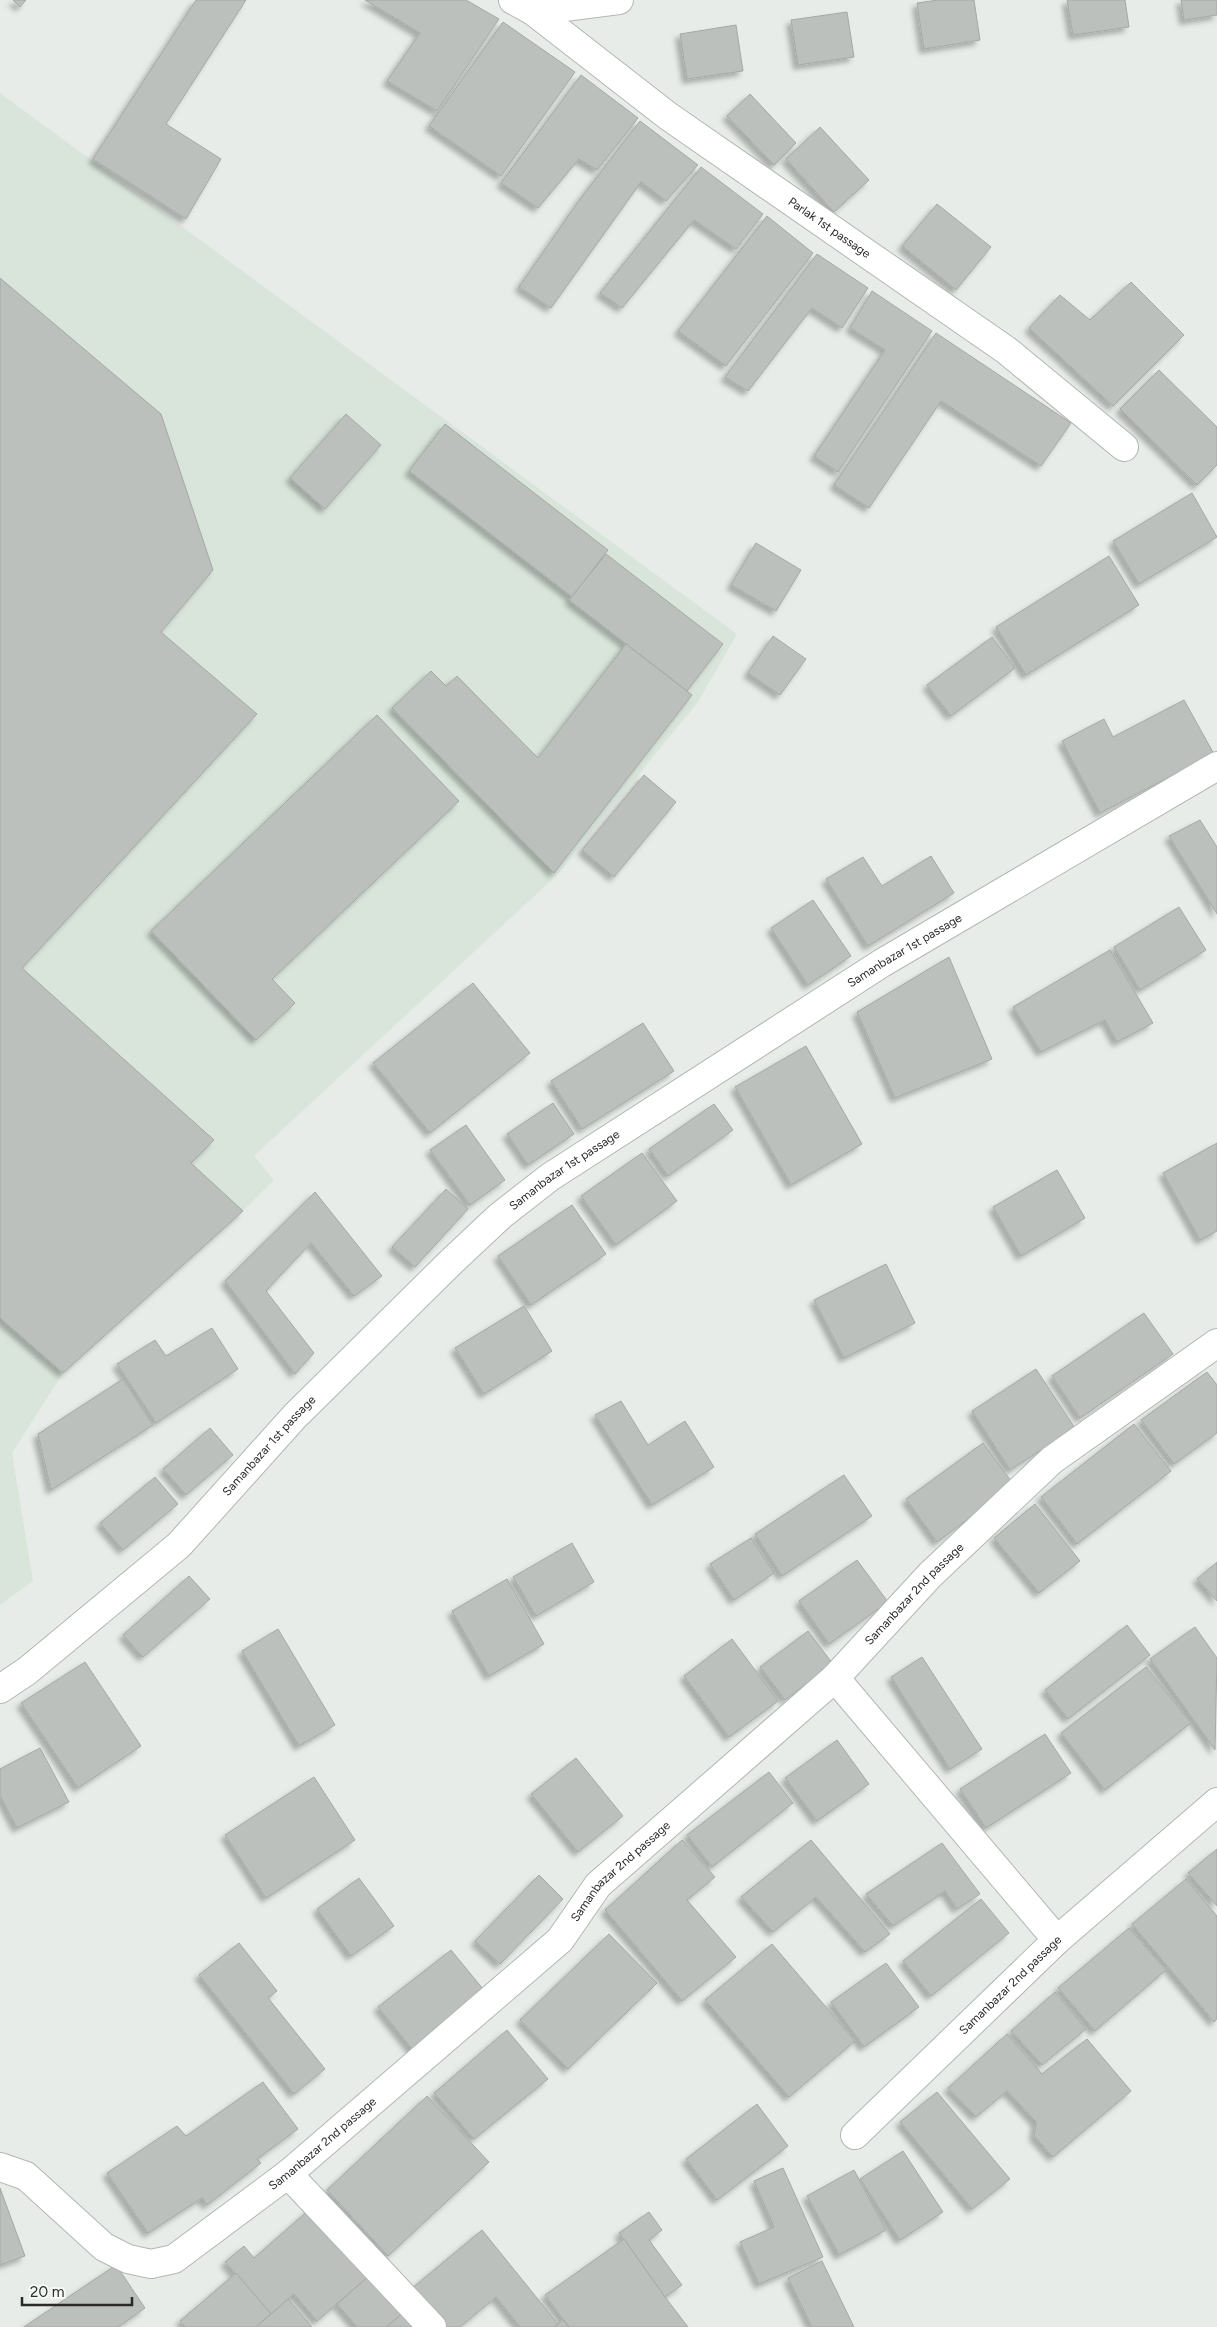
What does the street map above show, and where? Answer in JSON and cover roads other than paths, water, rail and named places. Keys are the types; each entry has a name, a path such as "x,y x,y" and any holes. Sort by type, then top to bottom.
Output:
{"street":[{"name":"Parlak 1st passage","path":"523,6 619,0"},
{"name":"Parlak 1st passage","path":"523,6 668,116 1006,350 1124,447"},
{"name":"Samanbazar 1st passage","path":"0,1689 27,1671 179,1545 296,1416 500,1216 550,1177 882,963 1217,766"},
{"name":"Samanbazar 2nd passage","path":"0,2166 26,2176 104,2247 128,2259 151,2264 174,2259 288,2174 560,1940 598,1885 835,1678 930,1575 1052,1460 1213,1354"},
{"path":"835,1678 1057,1940"},
{"name":"Samanbazar 2nd passage","path":"855,2134 1057,1940 1217,1802"},
{"path":"288,2174 432,2327"}]}
